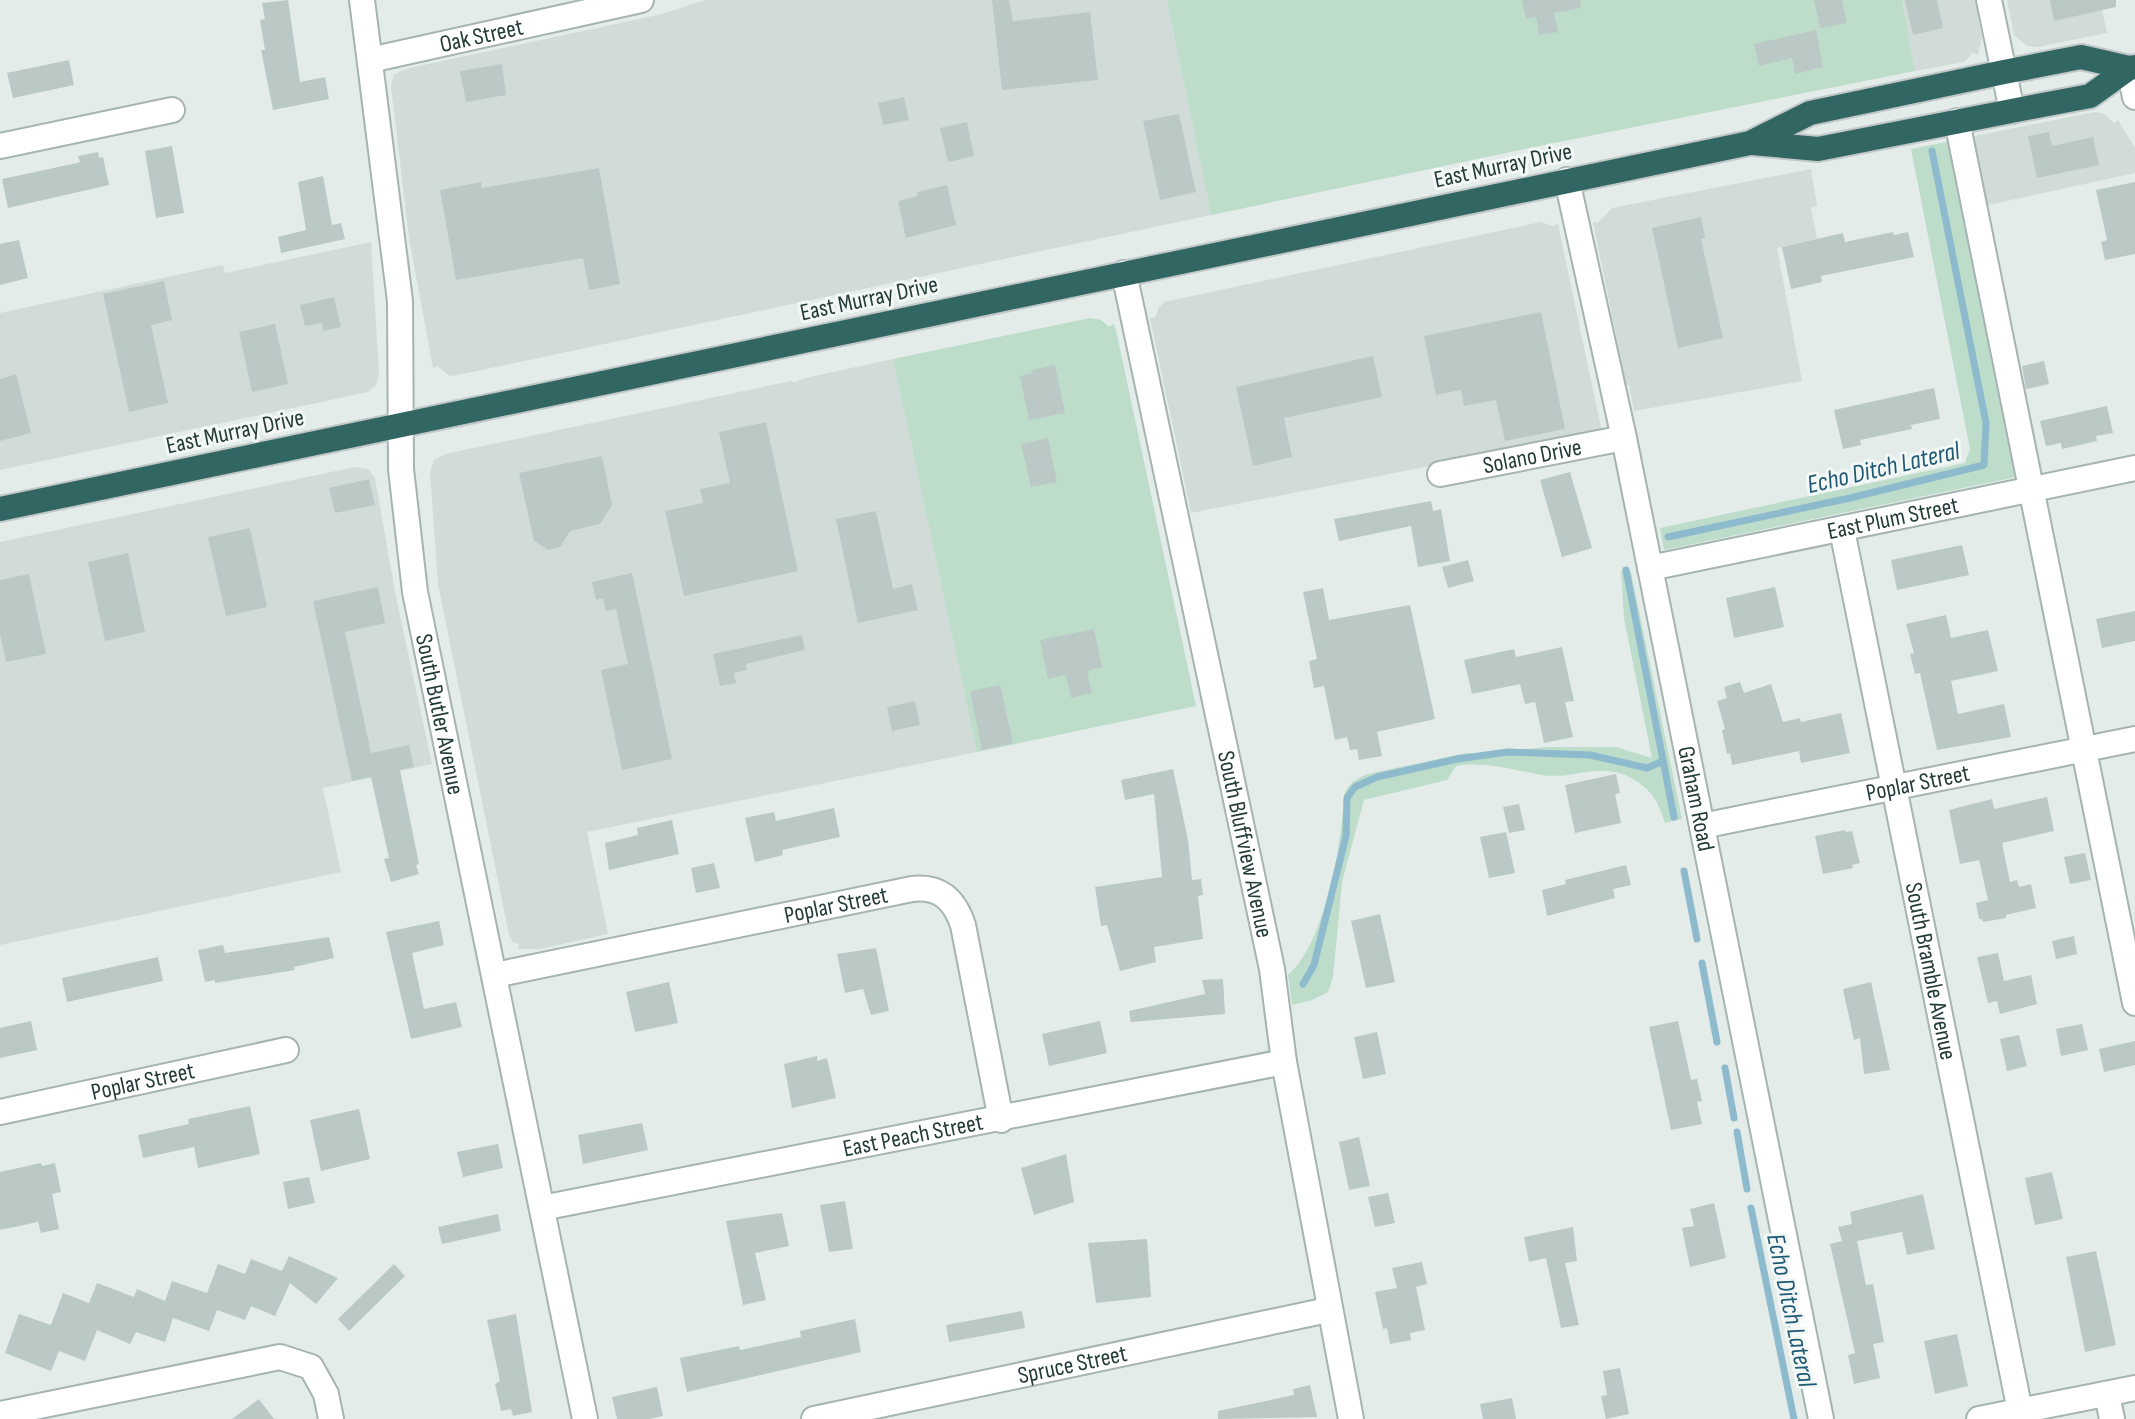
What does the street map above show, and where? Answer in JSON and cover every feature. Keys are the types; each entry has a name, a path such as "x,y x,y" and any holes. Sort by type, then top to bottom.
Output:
{"highway":[{"name":"East Murray Drive","path":"0,509 1750,143 1810,113 2004,72 2081,57 2132,67"},
{"name":"East Murray Drive","path":"1750,143 1818,149 2090,96 2132,67"}],"street":[{"name":"South Butler Avenue","path":"362,0 400,301 401,469 415,592 585,1419"},
{"name":"Oak Street","path":"370,60 641,0"},
{"path":"1989,0 2012,111"},
{"path":"2132,67 2135,97"},
{"path":"0,146 172,110"},
{"path":"1957,121 2135,1003"},
{"name":"Graham Road","path":"1567,180 1624,438 1821,1419"},
{"name":"South Bluffview Avenue","path":"1124,273 1272,969 1284,1062 1328,1310 1351,1419"},
{"name":"Solano Drive","path":"1440,474 1624,438"},
{"name":"East Plum Street","path":"1650,568 2135,468"},
{"name":"South Bramble Avenue","path":"1842,530 2020,1411"},
{"name":"Poplar Street","path":"1702,826 2135,739"},
{"name":"Poplar Street","path":"495,975 912,889 934,889 945,894 954,904 963,925 1001,1120"},
{"name":"Poplar Street","path":"0,1112 286,1050"},
{"name":"East Peach Street","path":"542,1208 1284,1062"},
{"name":"Spruce Street","path":"814,1419 1328,1310"},
{"path":"0,1414 46,1412 280,1357 311,1367 326,1394 331,1419"},
{"path":"1979,1419 2135,1388"},
{"path":"2107,1394 2112,1419"}],"shaded area":[{"path":"705,0 1167,0 1211,215 458,375 450,376 437,366 433,368 409,238 391,86 394,75 405,69 662,14"},
{"path":"1902,0 1975,0 1982,38 1978,55 1973,53 1964,62 1915,71"},
{"path":"2007,0 2100,0 2107,33 2038,47 2027,46 2014,35"},
{"path":"2095,112 2104,114 2114,123 2118,120 2135,148 2135,173 1984,206 1969,137"},
{"path":"1811,169 1817,205 1811,208 1817,239 1777,248 1802,381 1634,411 1593,222 1598,223 1612,208"},
{"path":"1541,222 1553,226 1558,224 1602,432 1191,513 1150,318 1155,317 1164,302"},
{"path":"371,242 379,372 376,385 368,392 0,470 0,313 223,265 225,273"},
{"path":"893,359 977,752 587,832 608,934 540,949 518,949 519,944 513,942 509,935 438,584 430,472 434,460 445,454"},
{"path":"355,467 368,469 375,478 396,597 432,764 323,788 341,872 0,945 0,542"}],"green space":[{"path":"1167,0 1902,0 1915,71 1211,215"},
{"path":"1951,141 2021,476 1664,550 1660,528 1965,463 1970,449 1911,149"},
{"path":"1090,318 1101,320 1109,327 1114,324 1116,330 1196,706 977,752 893,359"},
{"path":"1621,571 1631,572 1682,819 1665,823 1657,803 1645,788 1633,779 1610,771 1554,776 1489,765 1456,766 1447,780 1364,800 1342,882 1333,977 1328,992 1292,1005 1288,975 1312,941 1321,917 1340,839 1344,795 1353,782 1368,774 1466,753 1546,747 1616,747 1652,758 1624,618"}],"building":[{"path":"288,0 300,82 325,77 329,99 273,110 261,50 265,50 260,20 265,19 262,3"},
{"path":"992,0 1009,0 1013,21 1090,12 1098,80 1002,90"},
{"path":"1522,0 1580,0 1581,8 1554,13 1558,32 1539,35 1536,17 1526,19"},
{"path":"1814,0 1842,0 1847,23 1820,28"},
{"path":"1905,0 1937,0 1943,28 1913,35"},
{"path":"2050,0 2116,0 2116,7 2054,21"},
{"path":"1816,30 1823,67 1795,74 1792,58 1759,66 1754,44"},
{"path":"69,60 74,85 13,98 7,73"},
{"path":"502,64 506,95 466,102 460,71"},
{"path":"904,97 909,120 883,125 878,103"},
{"path":"1179,114 1196,192 1160,200 1143,121"},
{"path":"967,122 974,156 948,162 940,128"},
{"path":"2049,132 2052,146 2093,137 2099,165 2037,178 2028,136"},
{"path":"172,146 184,213 156,218 145,151"},
{"path":"98,152 99,158 103,157 109,185 8,208 2,179 77,163 80,162 78,156"},
{"path":"599,168 620,284 589,290 583,258 456,280 440,190 481,182 482,188"},
{"path":"323,176 332,225 341,223 345,239 281,253 278,237 306,230 298,182"},
{"path":"2135,182 2135,254 2105,260 2101,242 2107,240 2096,190"},
{"path":"947,185 956,225 906,238 898,201 918,196 917,192"},
{"path":"1701,217 1705,238 1701,239 1723,338 1678,348 1652,228"},
{"path":"1893,232 1894,235 1908,232 1914,257 1821,276 1822,282 1791,289 1782,247 1843,233 1845,242"},
{"path":"19,240 28,278 0,285 0,244"},
{"path":"164,281 172,320 151,325 168,403 129,412 103,294"},
{"path":"334,297 341,327 323,331 322,323 305,326 300,305"},
{"path":"1541,312 1565,429 1505,441 1496,400 1464,406 1461,390 1436,395 1424,336"},
{"path":"275,324 288,384 252,392 239,332"},
{"path":"1373,356 1382,397 1284,418 1292,457 1253,466 1236,387"},
{"path":"2044,361 2049,384 2026,389 2022,366"},
{"path":"1055,365 1065,413 1029,420 1020,376 1032,373 1031,370"},
{"path":"16,374 31,433 0,441 0,379"},
{"path":"1934,388 1940,419 1911,425 1912,429 1860,440 1861,445 1843,449 1834,410"},
{"path":"2107,406 2113,433 2096,436 2097,441 2062,449 2061,443 2046,446 2040,421"},
{"path":"766,422 798,571 684,596 665,511 703,503 700,489 730,483 719,432"},
{"path":"1048,438 1057,482 1031,487 1021,444"},
{"path":"602,456 612,505 600,524 570,531 560,547 548,550 534,541 519,473"},
{"path":"1570,472 1592,548 1562,557 1540,480"},
{"path":"369,479 375,505 335,513 329,488"},
{"path":"1431,501 1433,511 1441,509 1450,561 1418,567 1411,526 1339,541 1334,519"},
{"path":"876,511 893,589 912,584 918,610 858,623 836,519"},
{"path":"250,528 267,607 226,616 208,537"},
{"path":"1962,545 1969,575 1897,590 1891,560"},
{"path":"128,553 145,632 105,641 88,562"},
{"path":"1468,560 1474,581 1448,588 1442,567"},
{"path":"632,573 672,759 622,770 601,670 628,664 616,609 606,611 603,598 596,600 592,582"},
{"path":"29,574 46,654 6,662 0,633 0,580"},
{"path":"378,587 385,623 345,632 371,753 409,745 414,767 400,770 419,874 391,882 384,859 389,858 371,777 352,781 313,601"},
{"path":"1775,587 1784,627 1734,638 1726,598"},
{"path":"1323,588 1329,620 1410,605 1435,719 1377,732 1382,756 1359,760 1357,749 1350,750 1347,737 1335,740 1324,686 1314,688 1309,661 1317,659 1303,592"},
{"path":"2135,611 2135,641 2102,648 2096,619"},
{"path":"1946,615 1951,638 1988,630 1998,671 1951,681 1958,714 2004,704 2011,737 1937,750 1920,673 1915,674 1910,654 1914,653 1906,624"},
{"path":"1094,629 1102,667 1087,671 1092,693 1071,698 1066,675 1048,679 1040,640"},
{"path":"802,635 805,650 746,664 747,670 734,673 736,683 720,686 713,654"},
{"path":"1562,647 1574,701 1565,702 1573,737 1544,743 1535,702 1525,704 1520,684 1472,694 1464,660 1514,649 1516,657"},
{"path":"1740,682 1744,693 1771,684 1783,722 1800,718 1801,722 1841,713 1850,753 1801,763 1799,751 1732,765 1717,701 1727,698 1724,687"},
{"path":"1000,685 1013,743 982,750 970,691"},
{"path":"915,701 920,725 892,731 887,707"},
{"path":"1173,769 1188,840 1192,880 1201,879 1203,895 1198,896 1203,939 1154,947 1156,962 1120,971 1107,925 1101,926 1095,887 1162,877 1154,794 1125,800 1121,780"},
{"path":"1616,774 1620,793 1615,794 1621,823 1575,833 1565,785"},
{"path":"2047,797 2054,831 2002,843 2010,882 2017,880 2019,887 2031,884 2036,908 1983,922 1979,919 1976,903 1988,900 1979,860 1960,864 1949,810 1992,799 1994,809"},
{"path":"1519,804 1525,830 1509,833 1503,807"},
{"path":"834,808 840,837 782,850 783,855 755,862 745,818 774,812 776,821"},
{"path":"672,820 679,854 609,870 605,843 638,835 637,828"},
{"path":"1852,831 1860,863 1852,865 1853,868 1823,874 1815,836"},
{"path":"1506,832 1515,873 1489,878 1480,837"},
{"path":"2085,853 2091,880 2070,884 2064,857"},
{"path":"714,863 720,888 696,893 691,868"},
{"path":"1626,865 1631,885 1613,889 1615,898 1547,916 1542,890 1566,884 1565,880"},
{"path":"1380,914 1395,982 1366,988 1351,921"},
{"path":"439,921 444,945 412,953 424,1009 456,1002 462,1027 411,1039 386,932"},
{"path":"2074,936 2077,954 2056,959 2052,941"},
{"path":"329,937 334,958 294,967 295,970 205,982 198,950 223,945 225,953"},
{"path":"876,948 889,1011 871,1015 863,989 845,993 837,954"},
{"path":"1998,953 2004,981 2031,975 2037,1004 2000,1014 1997,1001 1988,1003 1977,957"},
{"path":"158,957 163,981 67,1002 62,978"},
{"path":"1223,979 1225,1014 1131,1022 1129,1011 1205,994 1202,980"},
{"path":"669,982 678,1023 635,1032 626,992"},
{"path":"1871,982 1890,1070 1864,1074 1860,1038 1854,1040 1843,989"},
{"path":"31,1021 37,1050 0,1058 0,1028"},
{"path":"1100,1021 1107,1053 1049,1066 1042,1034"},
{"path":"1678,1021 1691,1080 1697,1079 1702,1101 1697,1102 1702,1124 1671,1130 1649,1027"},
{"path":"2082,1024 2088,1050 2061,1056 2056,1029"},
{"path":"1377,1032 1386,1074 1363,1079 1354,1037"},
{"path":"2019,1035 2027,1066 2007,1071 2000,1039"},
{"path":"2135,1041 2135,1065 2104,1072 2099,1049"},
{"path":"817,1056 817,1061 827,1058 836,1098 792,1108 784,1064"},
{"path":"250,1106 260,1154 198,1168 194,1147 143,1158 138,1135 189,1124 188,1119"},
{"path":"359,1109 370,1159 321,1171 310,1120"},
{"path":"642,1123 648,1150 583,1164 578,1135"},
{"path":"1359,1137 1370,1186 1349,1190 1339,1142"},
{"path":"498,1144 503,1168 463,1177 457,1152"},
{"path":"1066,1154 1074,1202 1034,1215 1021,1168"},
{"path":"41,1163 42,1166 55,1163 61,1192 52,1194 59,1229 41,1233 38,1222 0,1230 0,1172"},
{"path":"2052,1172 2063,1219 2035,1225 2025,1178"},
{"path":"309,1177 315,1203 288,1209 283,1182"},
{"path":"1388,1193 1395,1223 1375,1227 1368,1197"},
{"path":"1923,1194 1935,1249 1907,1255 1902,1232 1857,1241 1866,1285 1873,1284 1884,1342 1873,1344 1880,1378 1854,1384 1848,1355 1855,1353 1830,1244 1842,1241 1838,1227 1852,1224 1850,1212"},
{"path":"845,1201 853,1249 829,1252 820,1205"},
{"path":"1714,1203 1726,1258 1690,1267 1682,1228 1694,1226 1690,1209"},
{"path":"782,1213 789,1246 755,1253 766,1300 743,1305 726,1221"},
{"path":"498,1214 501,1231 442,1244 438,1227"},
{"path":"1573,1227 1577,1261 1565,1263 1579,1325 1561,1328 1546,1258 1529,1262 1524,1237"},
{"path":"1147,1239 1151,1297 1096,1303 1088,1243"},
{"path":"2096,1251 2116,1345 2085,1352 2066,1257"},
{"path":"289,1256 338,1278 316,1304 290,1283 275,1316 251,1306 245,1320 217,1310 209,1331 173,1318 165,1342 136,1332 130,1344 97,1330 85,1361 59,1351 51,1371 5,1353 19,1314 51,1325 63,1293 89,1303 97,1283 134,1297 137,1289 165,1301 172,1281 207,1293 218,1264 245,1274 251,1259 282,1271"},
{"path":"1422,1262 1427,1284 1416,1287 1425,1330 1410,1333 1411,1340 1390,1344 1387,1328 1383,1329 1375,1292 1397,1288 1392,1268"},
{"path":"394,1264 405,1276 349,1331 338,1319"},
{"path":"1022,1311 1025,1328 949,1342 946,1325"},
{"path":"516,1314 532,1412 513,1416 511,1409 501,1411 495,1384 500,1381 487,1320"},
{"path":"855,1319 861,1352 687,1392 680,1358 801,1337 800,1331"},
{"path":"1957,1334 1968,1386 1935,1394 1924,1341"},
{"path":"1620,1368 1629,1414 1606,1419 1601,1396 1607,1395 1603,1371"},
{"path":"1310,1385 1317,1417 1218,1419 1218,1411 1294,1395 1293,1389"},
{"path":"657,1387 663,1416 617,1419 612,1397"},
{"path":"1512,1398 1516,1419 1483,1419 1480,1404"},
{"path":"259,1399 274,1419 232,1419"}],"waterway":[{"name":"Echo Ditch Lateral","path":"1668,537 1850,498 1984,465 1986,423 1932,151"},
{"name":"Echo Ditch Lateral","path":"1626,570 1674,817"},
{"path":"1303,984 1314,965 1346,836 1347,798 1355,787 1377,777 1457,759 1508,752 1590,755 1647,768 1663,761"},
{"name":"Echo Ditch Lateral","path":"1684,871 1697,939"},
{"name":"Echo Ditch Lateral","path":"1702,963 1717,1042"},
{"name":"Echo Ditch Lateral","path":"1725,1068 1734,1118"},
{"name":"Echo Ditch Lateral","path":"1737,1132 1747,1189"},
{"name":"Echo Ditch Lateral","path":"1751,1208 1794,1419"}]}
